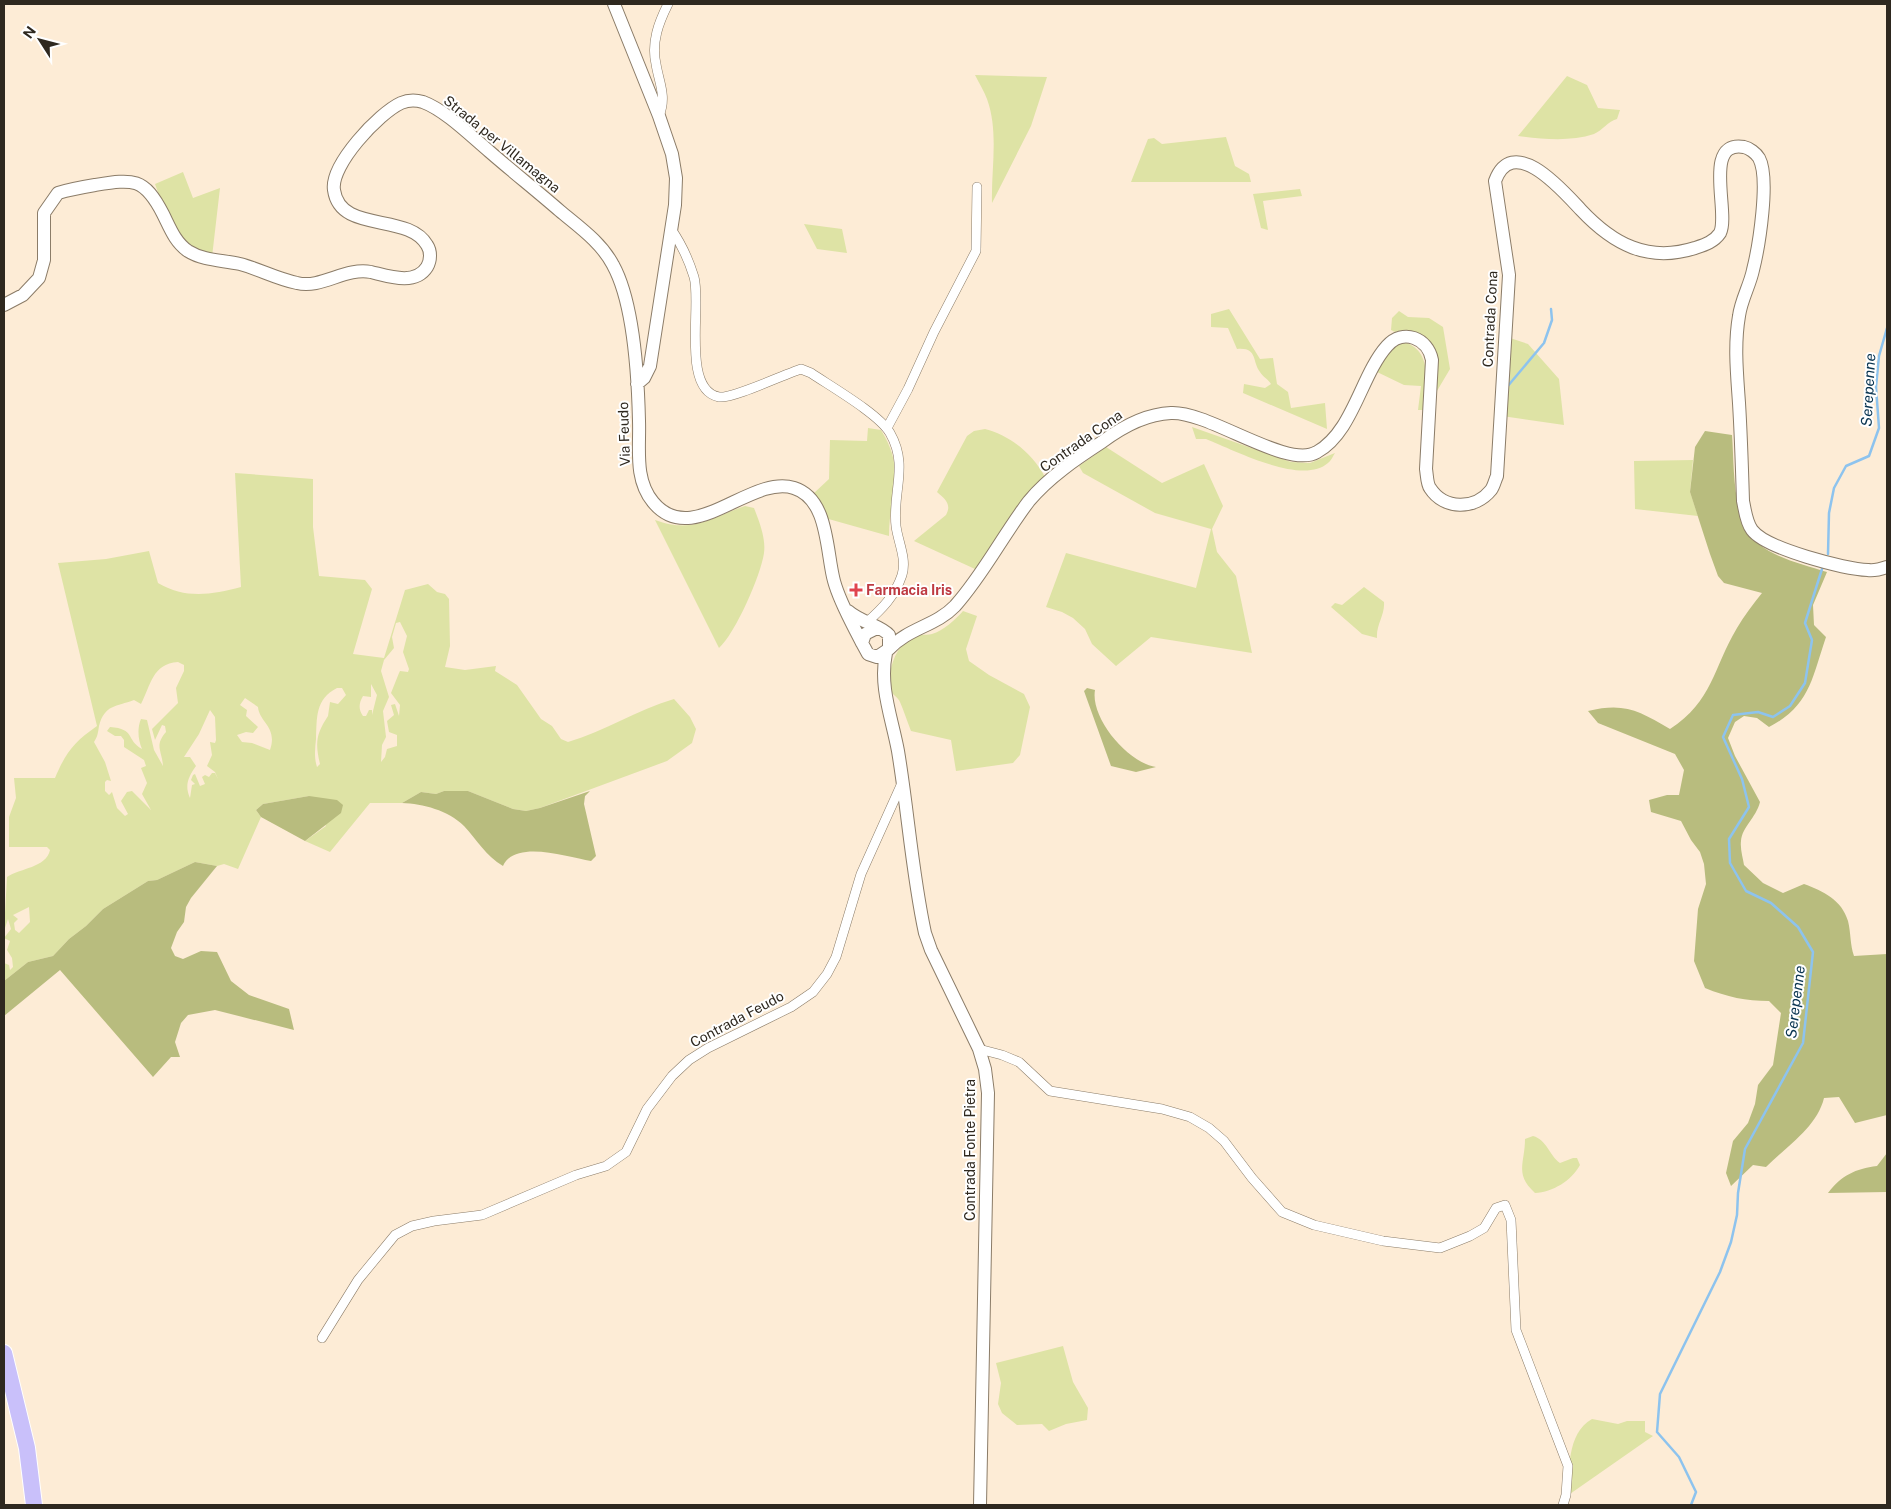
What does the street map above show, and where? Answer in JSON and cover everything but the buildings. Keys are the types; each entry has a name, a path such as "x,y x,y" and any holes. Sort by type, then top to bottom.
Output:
{"highway":[{"path":"4,1353 27,1448 34,1505"}],"main road":[{"name":"Via Feudo","path":"614,4 659,116 672,154 676,178 675,205 650,366 644,378 637,384 639,464 643,487 654,504 666,513 685,519 710,513 773,487 788,487 802,492 812,501 818,513 824,531 834,583 885,692"},
{"name":"Strada per Villamagna","path":"4,305 23,295 38,278 44,260 44,213 58,193 127,180 143,187 152,195 179,243 189,252 206,258 238,263 303,285 359,270 403,278 420,274 426,268 430,258 428,246 423,240 406,229 351,214 337,201 333,186 339,168 359,139 395,107 408,101 419,101 427,104 457,125 587,234 603,250 619,279 626,302 637,384"},
{"name":"Contrada Cona","path":"888,651 904,635 948,612 1029,502 1044,485 1113,434 1140,420 1173,413 1198,418 1272,448 1299,456 1310,456 1330,442 1342,426 1382,353 1392,341 1401,337 1419,339 1430,353 1431,386 1426,469 1429,487 1437,497 1449,504 1460,506 1480,500 1491,490 1497,476 1509,275 1505,239 1494,187 1497,175 1510,164 1528,164 1552,180 1598,229 1612,238 1636,249 1665,254 1686,251 1709,243 1719,234 1722,224 1719,164 1728,151 1738,147 1752,151 1757,155 1761,162 1762,217 1753,270 1739,314 1736,344 1743,501 1748,522 1752,530 1764,541 1818,559 1870,571 1887,567"},
{"path":"843,605 876,627 891,640 884,672 885,692"},
{"name":"Contrada Cona","path":"876,627 922,626"},
{"path":"876,627 868,630 865,648 877,656 888,651"},
{"name":"Contrada Fonte Pietra","path":"885,692 898,750 925,933 930,950 979,1049 985,1069 988,1093 980,1505"}],"street":[{"path":"659,116 664,96 655,62 654,43 659,23 668,4"},
{"path":"887,428 976,251 977,187"},
{"path":"671,229 680,241 695,279 697,374 710,394 720,397 734,394 801,369 811,373 864,409 887,428 897,448 901,468 895,513 903,556 903,573 876,627"},
{"name":"Contrada Feudo","path":"322,1338 358,1280 395,1235 412,1226 434,1221 482,1216 576,1175 606,1166 626,1152 646,1109 672,1076 689,1060 708,1048 791,1007 813,992 828,974 836,957 860,874 902,783"},
{"path":"979,1049 1002,1055 1018,1062 1050,1091 1162,1109 1190,1117 1209,1128 1224,1141 1252,1178 1282,1212 1314,1225 1383,1241 1440,1248 1484,1228 1496,1208 1505,1205 1511,1220 1516,1330 1568,1466 1563,1505"}],"green space":[{"path":"975,75 1047,77 1031,126 992,203 993,124 987,99"},
{"path":"1567,76 1587,85 1598,108 1620,110 1617,119 1594,134 1585,137 1556,139 1518,136"},
{"path":"1226,137 1235,166 1249,174 1251,182 1131,182 1148,139 1154,138 1162,144"},
{"path":"183,172 193,198 220,188 212,257 181,243 164,209 155,184"},
{"path":"1300,189 1302,196 1263,201 1268,230 1261,228 1253,194"},
{"path":"804,224 842,229 847,253 817,249"},
{"path":"1229,309 1260,359 1273,358 1277,384 1288,392 1291,408 1325,403 1327,429 1243,393 1244,384 1265,388 1271,384 1260,372 1251,353 1248,350 1237,349 1228,328 1211,327 1211,314"},
{"path":"1399,311 1408,317 1429,318 1443,327 1450,369 1434,396 1435,362 1431,346 1420,335 1408,331 1395,332 1391,330 1392,318"},
{"path":"1510,338 1528,344 1559,379 1564,425 1502,416"},
{"path":"1407,343 1416,348 1424,363 1426,382 1423,410 1418,410 1421,386 1404,385 1375,371 1392,349"},
{"path":"1192,427 1291,462 1310,463 1335,453 1329,462 1316,469 1302,471 1285,468 1268,464 1206,439 1196,439"},
{"path":"868,428 881,430 893,458 895,483 889,536 825,518 813,494 829,479 830,440 867,441"},
{"path":"985,429 1004,436 1020,447 1034,460 1045,477 1030,490 975,569 914,541 946,515 948,505 945,499 937,492 967,436 974,431"},
{"path":"1705,431 1732,435 1737,499 1747,529 1756,541 1769,551 1783,558 1827,572 1813,605 1814,625 1826,637 1808,690 1793,710 1783,719 1769,727 1757,718 1744,716 1735,722 1728,738 1735,756 1760,802 1742,836 1741,847 1744,865 1763,883 1783,893 1804,884 1831,897 1841,907 1848,921 1854,956 1887,954 1887,1115 1855,1123 1839,1097 1824,1098 1815,1118 1792,1144 1766,1167 1753,1165 1731,1186 1726,1173 1733,1141 1748,1123 1755,1104 1758,1085 1773,1065 1781,1013 1769,1001 1737,998 1705,988 1694,961 1698,909 1706,884 1704,864 1700,852 1681,821 1651,812 1649,800 1667,795 1679,795 1684,770 1675,754 1598,723 1588,711 1612,707 1622,708 1640,713 1670,729 1695,707 1704,695 1737,628 1762,593 1724,583 1718,576 1710,554 1690,492 1695,447"},
{"path":"1106,447 1162,483 1204,464 1223,506 1212,529 1217,552 1236,576 1252,653 1151,637 1116,666 1092,644 1085,629 1073,618 1046,607 1066,553 1196,588 1211,529 1155,513 1083,473 1079,466"},
{"path":"1693,460 1690,492 1698,516 1635,509 1634,461"},
{"path":"235,473 313,479 313,527 319,576 365,580 372,589 353,654 384,658 405,590 428,584 437,592 445,594 449,599 450,646 445,667 465,670 496,666 495,671 517,685 541,719 552,726 561,739 568,742 674,699 690,717 696,729 692,743 667,761 540,808 526,811 513,809 468,791 444,791 436,794 421,792 402,803 370,803 330,852 305,841 326,826 309,796 263,804 256,810 261,817 238,869 224,864 217,866 195,862 157,880 148,881 103,909 53,956 28,962 4,981 4,963 9,965 10,970 13,967 12,958 7,950 10,941 4,938 11,929 8,919 4,931 7,877 43,861 48,856 50,850 47,847 9,847 9,817 16,798 14,778 55,778 72,748 82,737 97,726 58,563 106,559 149,551 158,583 168,588 198,594 241,587","holes":["400,622 407,636 403,652 409,669 408,672 400,671 391,693 400,705 399,716 395,704 391,705 394,715 387,721 389,732 397,735 397,746 387,749 385,757 381,762 382,745 386,737 383,711 389,697 381,671 384,660 394,648 392,637 396,623","178,662 184,665 184,671 176,688 178,703 152,729 155,740 162,725 165,726 166,732 160,741 163,766 154,750 147,720 141,719 139,726 139,738 142,749 133,742 124,730 110,727 107,731 115,736 121,736 124,740 124,747 144,760 146,766 141,768 147,783 142,794 151,810 132,791 127,792 121,801 128,814 125,816 117,808 112,792 109,795 105,791 105,782 107,780 111,781 105,762 94,742 104,714 112,707 134,700 141,704 154,677 163,667","371,684 377,695 372,715 372,710 369,710 366,716 363,716 360,711 363,696 371,697","337,688 342,688 346,695 338,704 330,702 328,716 319,734 317,750 320,764 317,767 315,760 317,717 321,703","245,698 258,707 261,717 270,730 272,736 270,750 252,743 242,742 237,735 246,732 253,733 258,727 246,716 247,710 240,705","210,710 215,717 216,740 215,743 210,742 212,755 207,766 215,772 218,779 215,773 212,773 209,777 205,775 202,777 205,784 200,786 195,774 193,775 191,780 195,784 192,785 190,798 187,789 188,781 196,766 190,757 184,757 199,734","29,907 30,922 19,933 15,930 14,923 18,919 13,915"]},
{"path":"745,506 754,508 763,536 764,553 758,575 746,604 732,630 719,648 655,520 668,524 691,525"},
{"path":"1364,587 1384,602 1377,638 1362,634 1331,607 1335,603 1342,605"},
{"path":"963,611 977,616 966,649 969,661 989,675 1024,694 1030,707 1020,755 1013,763 956,771 951,740 911,731 900,702 892,692 890,676 893,661 904,643 913,636 932,634 940,630"},
{"path":"1087,688 1095,690 1098,713 1113,738 1134,757 1145,764 1156,767 1136,772 1111,766 1084,691"},
{"path":"444,791 468,791 513,809 526,811 590,791 585,796 584,804 596,856 591,861 530,851 519,853 509,858 503,866 487,853 458,820 427,806 402,803 421,792 436,794"},
{"path":"309,796 337,800 343,805 341,813 305,841 261,817 256,810 263,804"},
{"path":"195,862 217,866 186,907 184,922 177,932 171,948 175,956 183,959 201,951 217,952 231,981 249,995 289,1009 294,1030 215,1010 188,1015 181,1023 175,1042 180,1057 171,1057 153,1077 60,970 4,1016 4,981 28,962 53,956 103,909 148,881 157,880"},
{"path":"1533,1136 1545,1144 1560,1163 1577,1158 1580,1165 1572,1176 1561,1185 1535,1193 1525,1180 1522,1168 1525,1139"},
{"path":"1887,1153 1887,1192 1828,1193 1844,1177 1862,1169 1877,1166"},
{"path":"1063,1346 1073,1382 1088,1408 1087,1420 1066,1424 1049,1431 1042,1424 1017,1425 1002,1413 998,1404 1001,1383 996,1363"},
{"path":"1592,1419 1618,1424 1627,1421 1645,1421 1645,1432 1653,1436 1567,1496 1573,1443 1584,1426"}],"waterway":[{"path":"1507,387 1544,343 1552,320 1551,309"},
{"name":"Serepenne","path":"1828,554 1829,513 1834,488 1846,466 1869,456 1879,428 1876,387 1879,356 1887,328"},
{"name":"Serepenne","path":"1691,1505 1696,1492 1679,1457 1657,1432 1660,1394 1720,1272 1731,1242 1737,1215 1738,1193 1745,1149 1803,1043 1813,952 1798,927 1771,903 1746,891 1730,863 1729,839 1749,807 1742,779 1723,737 1733,715 1758,712 1773,717 1790,706 1805,683 1812,640 1805,623 1822,569"}],"place":[{"name":"Farmacia Iris","path":"856,590"}]}
